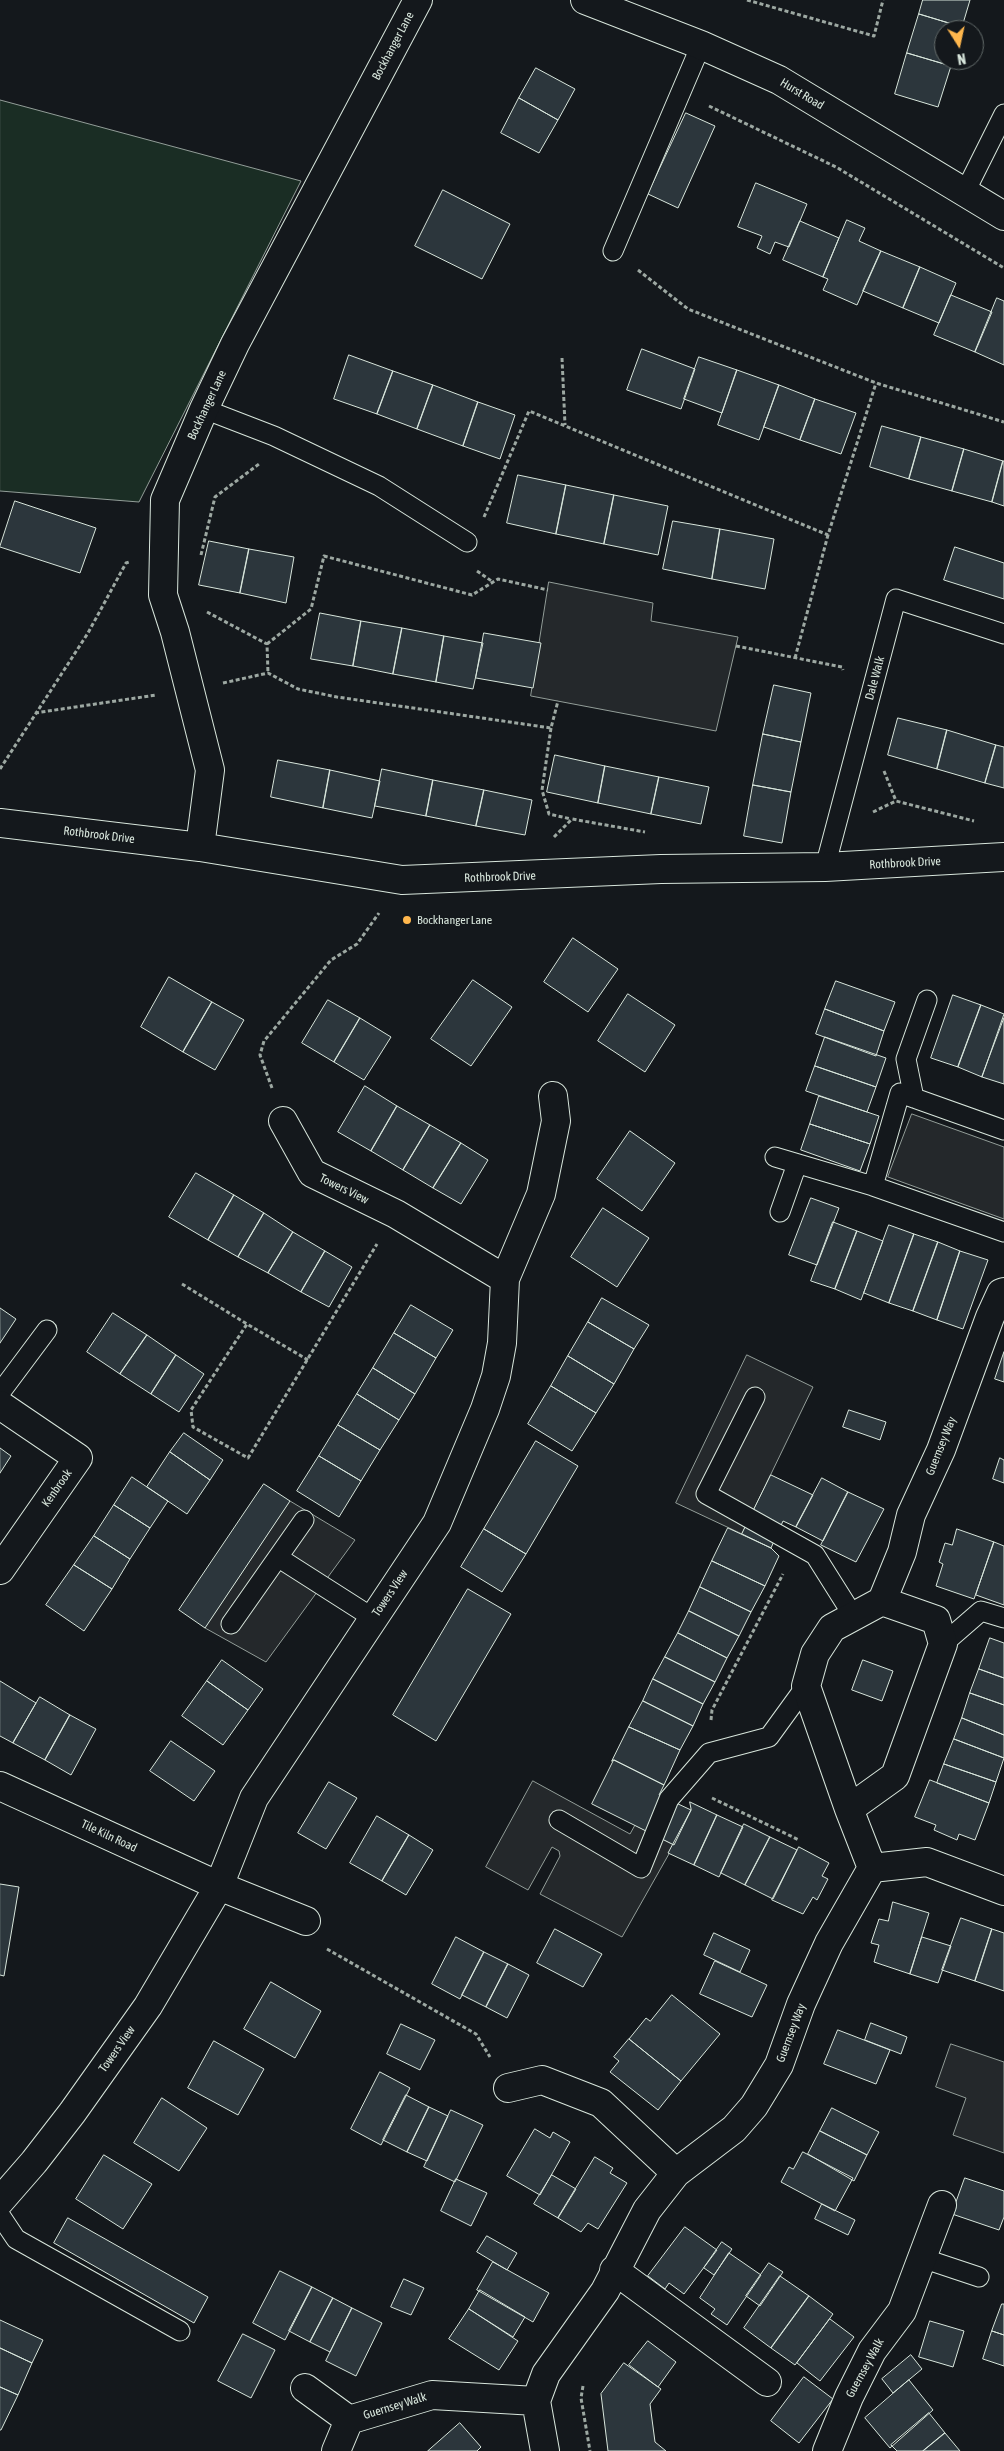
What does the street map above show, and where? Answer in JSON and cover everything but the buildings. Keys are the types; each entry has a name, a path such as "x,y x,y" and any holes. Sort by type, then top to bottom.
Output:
{"street":[{"name":"Bockhanger Lane","path":"200,847 210,770 188,690 175,632 163,595 165,500 204,409 240,336 418,0"},
{"name":"Hurst Road","path":"585,0 701,46 779,80 1004,216"},
{"name":"Rothbrook Drive","path":"0,823 200,847 402,880 661,869 826,867 1004,858"},
{"name":"Towers View","path":"0,2201 34,2162 72,2113 148,2006 219,1886 254,1798 437,1523 485,1409 502,1343 505,1279 541,1194 556,1121 553,1096"},
{"name":"Towers View","path":"283,1121 312,1173 396,1214 505,1279"},
{"name":"Guernsey Way","path":"882,1601 902,1552 911,1515 941,1450 990,1317 1001,1293 1004,1292"},
{"name":"Kenbrook","path":"0,1405 78,1458 0,1570"},
{"path":"849,1810 896,1776 943,1644 936,1620 882,1601 832,1628 815,1654 806,1686 849,1810 872,1868 927,1862 1004,1890"},
{"name":"Tile Kiln Road","path":"0,1786 219,1886"},
{"name":"Guernsey Way","path":"536,2401 546,2374 605,2292 614,2270 647,2210 676,2173 734,2129 754,2106 779,2065 802,2004 826,1951 872,1868"},
{"path":"219,1886 306,1921"},
{"path":"508,2088 542,2080 601,2103 676,2173"},
{"name":"Guernsey Walk","path":"827,2451 849,2397 872,2351 902,2311 942,2205"},
{"path":"614,2270 767,2382"},
{"path":"305,2388 349,2420"},
{"name":"Guernsey Walk","path":"336,2451 349,2420 432,2395 536,2401"},
{"path":"536,2401 545,2451"}],"lane":[{"path":"613,251 701,46"},
{"path":"964,192 1004,114"},
{"path":"204,409 274,436 379,486 467,542"},
{"name":"Dale Walk","path":"826,867 896,599 1004,634"},
{"path":"914,1098 906,1059 927,1000"},
{"path":"873,1186 900,1093 1004,1130"},
{"path":"775,1157 873,1186 1004,1232"},
{"path":"780,1212 796,1164"},
{"path":"0,1393 47,1330"},
{"path":"755,1397 706,1494 815,1555 854,1617"},
{"path":"231,1624 304,1520"},
{"path":"279,1558 373,1618"},
{"path":"943,1644 981,1612 1004,1618"},
{"path":"559,1820 641,1868 669,1799 709,1753 769,1737 806,1686"},
{"path":"0,2215 16,2239 180,2331"},
{"path":"922,2258 979,2277"}],"path":[{"path":"748,0 874,36 883,0"},
{"path":"682,92 836,167 1004,268"},
{"path":"613,251 688,309 876,383 1004,422"},
{"path":"562,358 565,425"},
{"path":"795,658 828,535 876,383"},
{"path":"467,542 474,547 485,514 529,411 828,535"},
{"path":"199,564 215,497 268,457 274,436"},
{"path":"0,769 88,633 126,563 164,546"},
{"path":"267,644 311,608 324,556 472,595 498,579 548,590"},
{"path":"204,607 208,613 267,644"},
{"path":"267,644 268,673"},
{"path":"736,646 842,667 849,687 847,701 868,705"},
{"path":"35,713 188,690 268,673 298,689 337,697 551,728"},
{"path":"558,701 551,728 542,790 549,814 572,819"},
{"path":"842,805 868,814 896,801 977,822"},
{"path":"260,1055 264,1041 330,960 357,944"},
{"path":"247,1324 191,1410 192,1428 248,1458 396,1214"},
{"path":"182,1284 308,1360"},
{"path":"709,1753 712,1710 787,1567 800,1547"},
{"path":"682,1784 799,1840"},
{"path":"306,1921 312,1941 476,2034 508,2088"},
{"path":"584,2380 582,2398 590,2451"}],"green space":[{"path":"0,100 301,181 139,502 0,491"}],"shaded area":[{"path":"549,582 653,603 651,621 738,637 716,731 531,696"},
{"path":"912,1114 1004,1147 1004,1219 888,1177"},
{"path":"747,1355 813,1387 742,1534 676,1503"},
{"path":"290,1501 355,1540 266,1662 205,1628"},
{"path":"533,1781 630,1834 635,1825 674,1845 622,1937 540,1894 560,1856 559,1851 552,1847 528,1890 486,1867"},
{"path":"951,2044 1004,2062 1004,2153 953,2135 966,2098 936,2087"}],"place":[{"name":"Bockhanger Lane","path":"407,920"}]}
